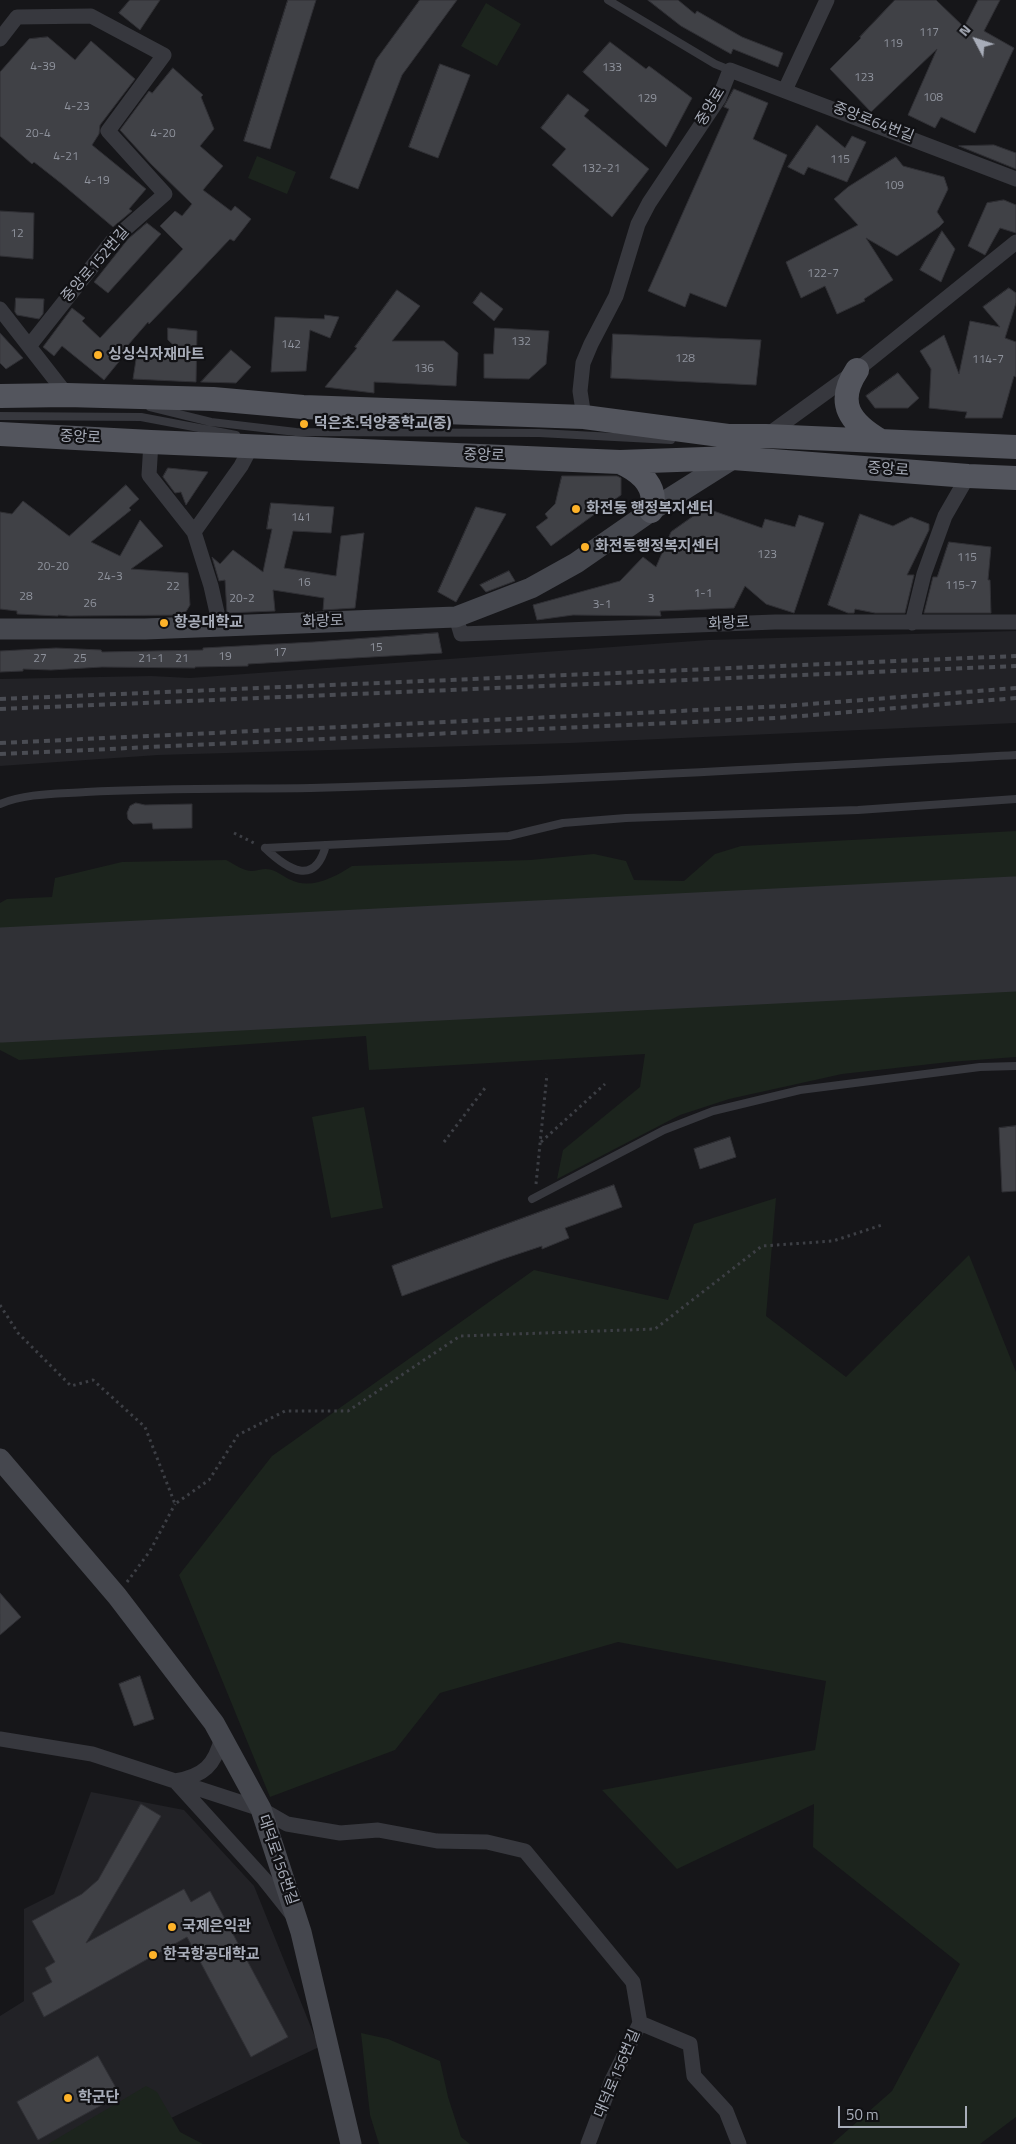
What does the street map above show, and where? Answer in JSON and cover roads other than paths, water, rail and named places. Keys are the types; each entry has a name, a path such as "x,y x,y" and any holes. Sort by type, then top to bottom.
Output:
{"main road":[{"path":"857,370 848,388 850,416 862,429 881,440"},
{"name":"중앙로","path":"0,396 67,395 213,399 304,407 584,417 730,447 968,476 1016,478"},
{"name":"중앙로","path":"0,434 151,442 249,440 309,449 620,462 730,447 766,436 1016,447"},
{"path":"620,462 641,474 650,487 654,499 651,511"}],"street":[{"path":"785,90 827,0"},
{"name":"중앙로152번길","path":"0,40 17,17 91,16 164,55 108,131 165,194 114,239 30,345"},
{"name":"중앙로64번길","path":"730,70 1016,179"},
{"name":"중앙로","path":"584,417 580,390 583,363 590,344 616,296 638,224 648,203 719,98 730,70"},
{"path":"766,436 857,370 1016,242"},
{"path":"0,309 30,345 67,395"},
{"path":"194,532 241,466 249,440"},
{"path":"151,442 149,475 194,532 211,586 220,626"},
{"name":"화랑로","path":"0,629 220,626 456,617 530,588 568,568 651,511 730,447"},
{"path":"912,623 924,574 944,516 968,476"},
{"name":"화랑로","path":"456,617 461,634 775,622 1016,622"},
{"path":"1,1463 117,1596 214,1723 261,1809 287,1824 340,1833 378,1830 438,1841 486,1842 525,1851 633,1982 640,2022"},
{"path":"175,1781 192,1778 206,1769 218,1755 222,1737"},
{"name":"대덕로156번길","path":"0,1739 92,1754 261,1809 298,1922 351,2144"},
{"path":"175,1781 264,1879 298,1922"},
{"name":"대덕로156번길","path":"588,2144 612,2080 640,2022 690,2044 694,2076 726,2111 739,2144"}],"lane":[{"path":"608,0 715,64 730,70"},
{"path":"104,396 211,422 296,432 539,433 673,440 730,447"},
{"path":"0,416 141,417 249,440"},
{"path":"0,804 20,798 99,791 310,788 478,782 756,770 1016,755"},
{"path":"326,845 318,863 312,870 303,872 285,865 265,848 326,845 509,836 563,823 626,818 849,811 1016,799"},
{"path":"534,1198 664,1130 713,1111 800,1090 980,1067 1016,1066"}],"railway":[{"path":"0,699 1016,656"},
{"path":"0,709 1016,666"},
{"path":"0,743 785,706 1016,688"},
{"path":"0,754 777,718 1016,698"}],"place":[{"name":"싱싱식자재마트","path":"98,355"},
{"name":"덕은초.덕양중학교(중)","path":"304,424"},
{"name":"화전동 행정복지센터","path":"576,509"},
{"name":"화전동행정복지센터","path":"585,547"},
{"name":"항공대학교","path":"164,623"},
{"name":"국제은익관","path":"172,1927"},
{"name":"한국항공대학교","path":"153,1955"},
{"name":"학군단","path":"68,2098"}]}
